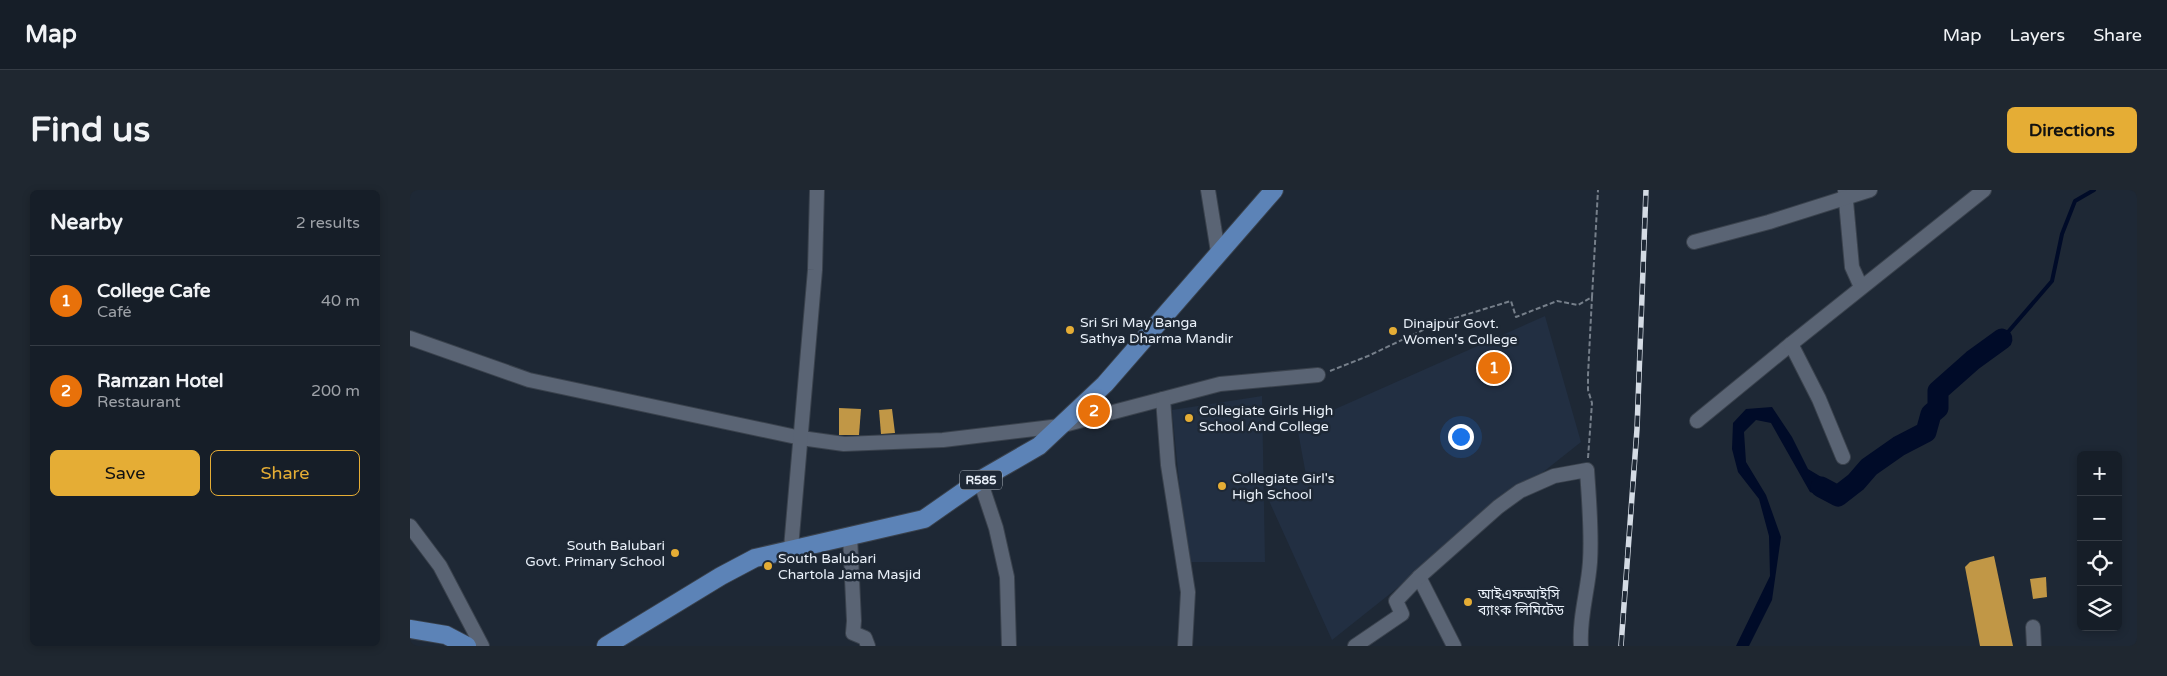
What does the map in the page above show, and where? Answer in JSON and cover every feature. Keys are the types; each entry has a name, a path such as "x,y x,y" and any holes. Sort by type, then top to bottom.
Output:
{"main road":[{"name":"R585","path":"606,646 721,576 755,558 791,548 924,519 980,480 1039,446 1105,384 1218,252 1274,190"},
{"path":"410,629 446,635 467,646"}],"street":[{"path":"791,548 815,270 817,190"},
{"path":"1208,190 1218,252"},
{"path":"1694,242 1769,222 1846,194 1870,190"},
{"path":"1697,421 1861,287 1984,190"},
{"path":"1846,194 1852,267 1861,287"},
{"path":"410,338 529,380 801,438 844,444 944,440 1060,426 1220,384 1318,375"},
{"path":"1791,344 1819,399 1843,457"},
{"path":"1163,399 1168,466 1188,592 1186,646"},
{"path":"1355,646 1402,614 1396,600 1419,577 1520,490 1554,476 1587,470 1591,532 1590,564 1583,603 1580,631 1581,646"},
{"path":"980,480 996,528 1007,577 1009,646"},
{"path":"410,526 440,566 482,646"},
{"path":"850,536 853,633 865,638 868,646"},
{"path":"1419,577 1454,646"},
{"path":"2033,627 2034,646"}],"path":[{"path":"1587,470 1592,403 1588,390 1588,375 1598,190"},
{"path":"1318,375 1368,356 1438,323 1512,301 1516,318 1557,301 1578,305 1592,297"}],"shaded area":[{"path":"1545,316 1581,442 1332,640 1270,503 1266,487 1306,475 1297,426"},
{"name":"Collegiate Girl's High School","path":"1262,396 1265,562 1187,562 1172,410"},
{"path":"1772,407 1792,437 1808,469 1828,481 1834,501 1810,492 1771,423 1756,420 1744,432 1746,462 1766,495 1781,537 1772,600 1749,646 1736,646 1770,576 1769,536 1759,499 1738,472 1732,449 1733,423 1746,409"}],"building":[{"path":"839,408 861,409 859,435 839,435"},
{"path":"892,409 895,433 881,434 879,410"},
{"path":"1994,556 2013,646 1980,646 1965,567 1970,562"},
{"path":"2046,577 2047,597 2033,599 2030,579"}],"waterway":[{"path":"2002,339 2052,281 2062,234 2075,201 2094,190"},
{"path":"1821,487 1838,496 1856,482 1869,467 1899,446 1926,432 1931,414 1938,408 1938,391 1973,360 2002,339"}],"railway":[{"path":"1621,646 1637,429 1646,190"}],"place":[{"name":"Sri Sri May Banga Sathya Dharma Mandir","path":"1070,330"},
{"name":"Dinajpur Govt. Women's College","path":"1393,331"},
{"name":"College Cafe","path":"1494,368"},
{"name":"Ramzan Hotel","path":"1094,411"},
{"name":"Collegiate Girls High School And College","path":"1189,418"},
{"name":"Collegiate Girl's High School","path":"1222,486"},
{"name":"South Balubari Govt. Primary School","path":"675,553"},
{"name":"South Balubari Chartola Jama Masjid","path":"768,566"},
{"name":"আইএফআইসি ব্যাংক লিমিটেড","path":"1468,602"}]}
